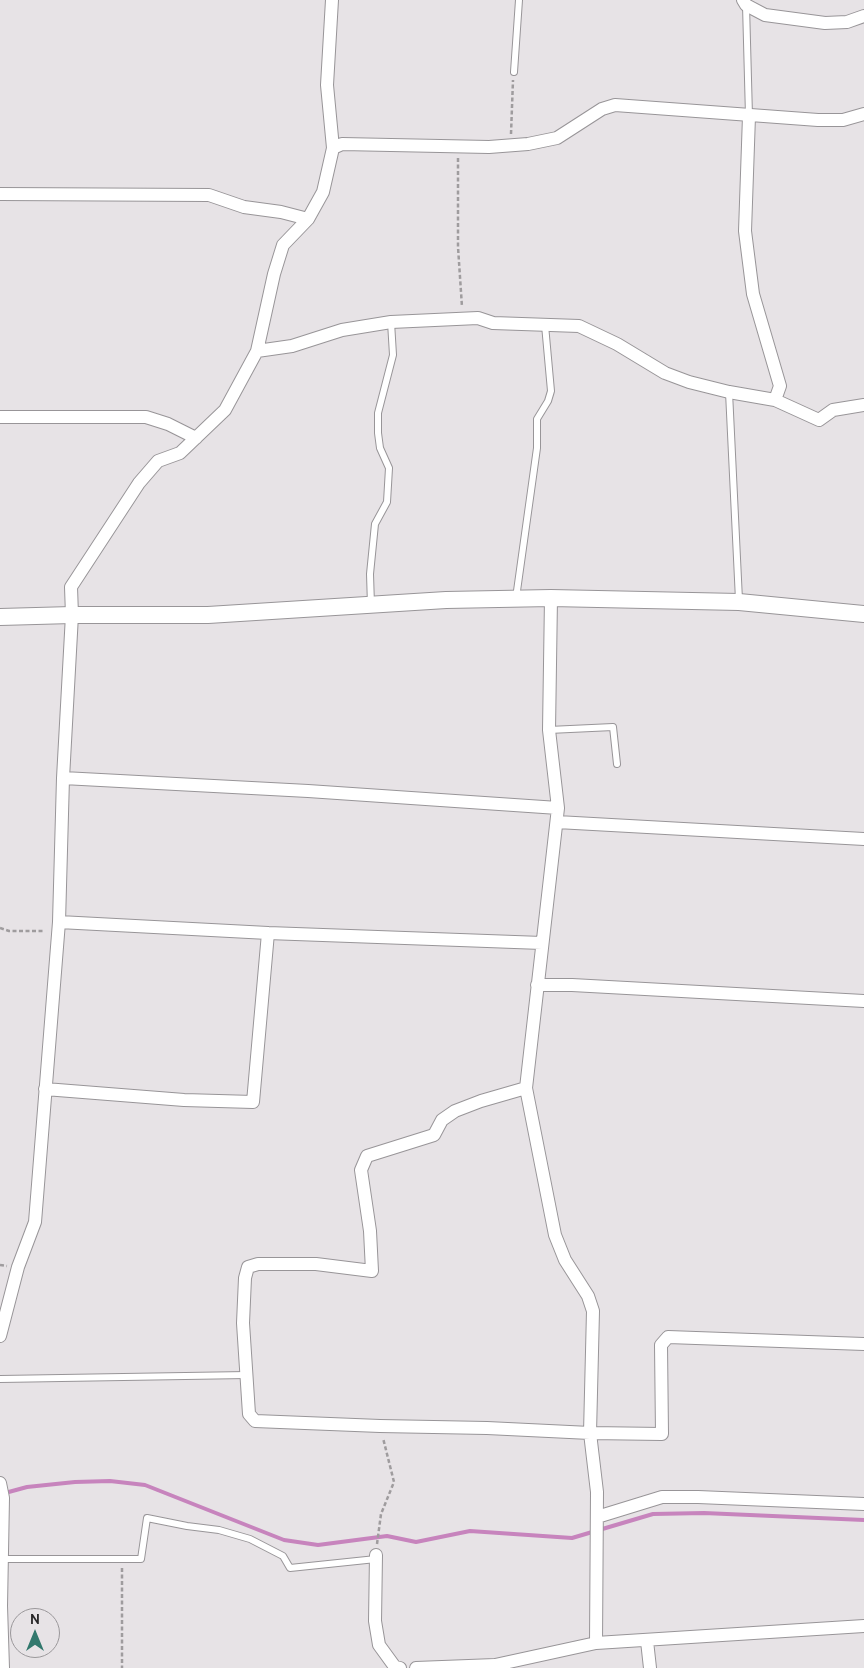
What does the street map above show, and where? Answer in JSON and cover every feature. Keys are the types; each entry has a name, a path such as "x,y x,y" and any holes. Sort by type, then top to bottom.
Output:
{"street":[{"path":"0,1336 18,1267 35,1222 59,927 63,778 72,615 71,587 139,483 158,461 180,453 225,410 257,351 274,274 283,245 308,219 323,192 333,148 327,85 332,0"},
{"path":"744,3 766,15 826,23 847,22 864,16"},
{"path":"333,148 342,144 459,147 528,144 557,138 602,109 615,105 749,116 834,120 842,120 863,113"},
{"path":"749,116 745,231 753,294 780,386 775,400"},
{"path":"0,194 209,195 244,207 280,212 308,219"},
{"path":"257,351 292,346 342,330 391,322 478,318 493,323 579,326 617,344 665,373 689,382 729,392 775,400 819,420 833,410 864,405"},
{"path":"0,417 146,417 168,424 196,438"},
{"path":"551,598 549,730 558,808 526,1088 555,1235 564,1260 588,1296 593,1311 590,1434 597,1492 596,1643"},
{"path":"0,617 208,615 446,600 551,598 739,602 864,614"},
{"path":"63,778 308,791 558,808"},
{"path":"557,822 864,838"},
{"path":"59,927 542,943"},
{"path":"45,1089 184,1100 253,1102 268,933"},
{"path":"537,985 572,985 864,1001"},
{"path":"526,1088 481,1100 454,1111 442,1120 434,1135 367,1156 361,1170 370,1231 372,1271 316,1264 258,1264 248,1267 245,1278 244,1323 249,1414 255,1421 487,1428 590,1434 662,1434 661,1345 668,1337 864,1344"},
{"path":"0,1483 3,1498 0,1606 3,1668"},
{"path":"597,1517 662,1497 864,1504"},
{"path":"376,1557 374,1621 379,1645 395,1667 400,1668"},
{"path":"416,1668 495,1665 596,1643 864,1626"},
{"path":"647,1641 650,1668"}],"lane":[{"path":"514,72 519,0"},
{"path":"744,3 749,116"},
{"path":"371,605 370,574 375,524 388,502 389,468 380,448 378,413 393,355 391,322"},
{"path":"515,599 537,448 537,419 548,401 551,391 545,325"},
{"path":"729,392 739,602"},
{"path":"549,730 613,727 617,764"},
{"path":"0,1379 248,1375"},
{"path":"2,1559 141,1559 147,1518 219,1530 250,1539 283,1556 290,1568 376,1557"}],"path":[{"path":"510,146 514,72"},
{"path":"459,147 457,190 462,319"},
{"path":"0,928 10,931 59,927"},
{"path":"376,1557 381,1514 394,1482 380,1426"},
{"path":"122,1559 122,1668"}],"waterway":[{"path":"5,1493 27,1487 75,1482 110,1481 145,1485 284,1540 318,1545 387,1536 416,1542 470,1531 572,1538 653,1514 704,1513 864,1520"}]}
